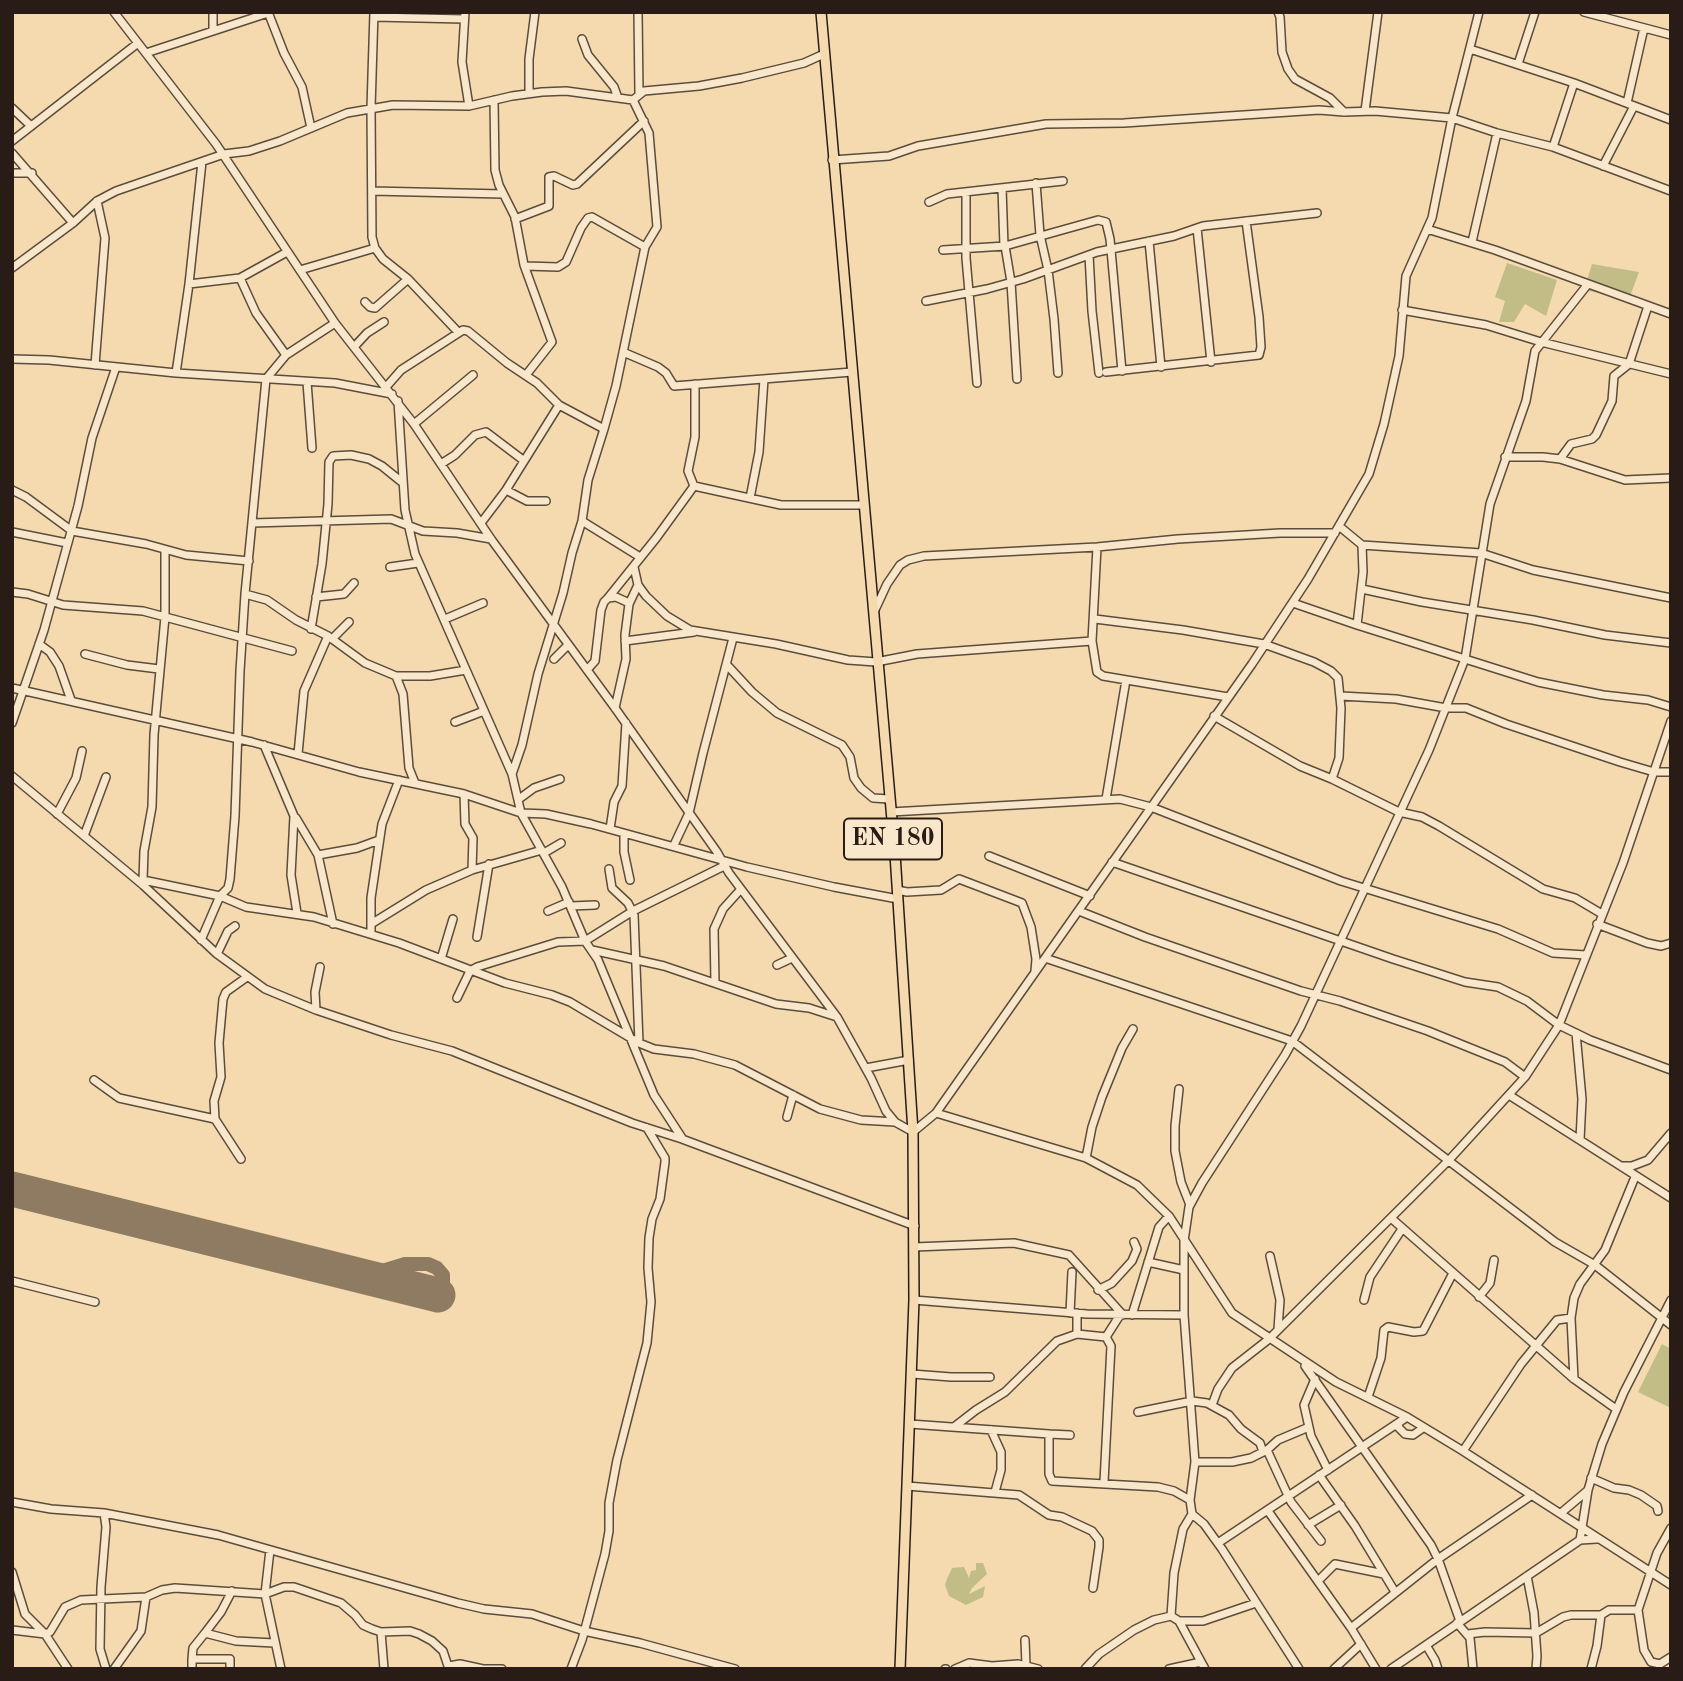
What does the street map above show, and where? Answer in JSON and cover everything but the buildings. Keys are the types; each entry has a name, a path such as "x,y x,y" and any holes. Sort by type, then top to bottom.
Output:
{"main road":[{"name":"EN 180","path":"821,12 891,812 913,1132 915,1226 911,1424 900,1669"}],"street":[{"path":"114,12 224,155 335,323 398,401 491,539 626,722 722,863 837,1017 866,1068 886,1111 895,1122 913,1132 936,1112 1228,697 1293,603 1371,470 1399,356 1406,276 1432,218 1452,118 1479,12"},
{"path":"213,12 213,30"},
{"path":"146,52 268,12 286,58 302,87 311,128"},
{"path":"529,93 535,12"},
{"path":"512,774 582,521 588,480 623,352 645,247 657,227 649,133 636,97 638,12"},
{"path":"1278,12 1282,52 1287,69 1295,79 1330,97 1343,112"},
{"path":"1365,111 1378,12"},
{"path":"1518,64 1535,12"},
{"path":"1584,12 1671,35"},
{"path":"458,331 408,279 383,259 375,248 371,108 374,14 464,16 462,62 469,106"},
{"path":"1603,166 1630,104 1644,28"},
{"path":"582,39 588,55 614,87 618,98"},
{"path":"12,141 138,43"},
{"path":"1470,49 1574,83 1671,120"},
{"path":"12,268 73,223 97,201 116,191 224,155 249,151 347,113 408,105 469,106 529,93 566,91 618,98 636,97 650,90 699,86 755,75 804,63 824,54"},
{"path":"1553,147 1574,83"},
{"path":"1317,92 1319,110"},
{"path":"494,100 495,170 515,219 524,266 552,342 526,375"},
{"path":"12,108 32,126"},
{"path":"832,160 889,156 918,146 1046,124 1124,123 1319,110 1365,111 1452,118 1553,147 1671,191"},
{"path":"515,219 549,206 549,177 554,176 573,185 577,184 644,121"},
{"path":"1472,242 1497,133"},
{"path":"12,153 73,223"},
{"path":"176,373 202,162"},
{"path":"12,173 32,173"},
{"path":"929,202 947,194 1063,181"},
{"path":"1036,183 1058,373"},
{"path":"1002,188 1004,246 1011,282 1017,379"},
{"path":"372,191 503,194"},
{"path":"965,192 965,248 976,383"},
{"path":"94,365 105,237 97,201"},
{"path":"926,300 1011,282 1089,255 1197,228 1317,214"},
{"path":"524,266 558,267 566,262 581,228 588,218 592,217 645,247"},
{"path":"943,250 1004,246 1103,220 1108,224 1122,371"},
{"path":"1089,255 1091,311 1103,373 1257,356 1260,353 1259,317 1246,221"},
{"path":"1197,228 1211,362"},
{"path":"1427,229 1472,242 1671,314"},
{"path":"1149,241 1161,367"},
{"path":"300,270 375,248"},
{"path":"189,284 240,278 287,252"},
{"path":"240,278 256,313 286,355"},
{"path":"365,302 375,308 408,279"},
{"path":"1171,1616 1176,1559 1183,1529 1192,1514 1190,1500 1195,1462 1184,1315 1184,1241 1190,1205 1317,996 1416,779 1465,659 1480,553 1490,505 1526,401 1535,351 1588,284"},
{"path":"1560,460 1571,444 1592,439 1596,435 1612,401 1614,376 1629,364 1648,306"},
{"path":"1402,310 1486,325 1541,342 1671,374"},
{"path":"355,346 367,333 384,322"},
{"path":"201,940 230,879 245,594 266,379 286,355 335,323"},
{"path":"387,386 401,370 458,331 468,331 526,375 559,405 604,429"},
{"path":"623,352 658,367 666,373 674,386 852,372"},
{"path":"12,359 30,358 176,373 354,386 392,394"},
{"path":"12,723 39,644 72,531 92,438 116,367"},
{"path":"414,424 473,374"},
{"path":"750,498 759,452 764,379"},
{"path":"307,382 312,448"},
{"path":"694,486 688,471 695,437 695,384"},
{"path":"398,401 407,524 418,563 445,618 512,774 521,813 570,904 585,941 592,950 636,1041 654,1095 682,1139"},
{"path":"481,523 506,490 559,405"},
{"path":"441,464 455,455 475,435 486,432 523,460"},
{"path":"311,629 326,521 329,462 334,456 351,455 369,459 403,483"},
{"path":"1505,457 1560,460 1625,481 1671,478"},
{"path":"694,486 781,505 864,505"},
{"path":"587,670 596,662 601,610 694,486"},
{"path":"12,490 26,497 72,531 146,544 165,551 249,561"},
{"path":"506,490 527,500 546,501"},
{"path":"252,523 391,519 424,531 491,539"},
{"path":"582,521 640,557"},
{"path":"873,612 887,584 901,565 908,560 924,556 1097,547 1337,529 1362,545 1480,553 1533,570 1671,598"},
{"path":"12,532 67,543"},
{"path":"1357,625 1362,589 1362,545"},
{"path":"1097,547 1092,640 1097,672 1103,676 1228,697"},
{"path":"143,882 144,851 152,807 159,668 165,617 165,551"},
{"path":"390,567 418,563"},
{"path":"634,567 638,585 663,612 695,632"},
{"path":"316,597 344,594 354,583"},
{"path":"615,708 624,671 629,604 638,585"},
{"path":"1362,589 1629,639 1671,643"},
{"path":"12,592 77,607 128,608 292,651"},
{"path":"245,594 267,600 311,629 330,638 365,663 396,676 430,676 466,670"},
{"path":"608,598 616,597 629,604"},
{"path":"445,618 483,603"},
{"path":"1293,603 1538,682 1593,694 1647,700 1671,707"},
{"path":"1095,619 1264,644 1331,671 1338,678 1341,696 1339,758 1332,779"},
{"path":"298,754 303,691 330,638 349,622"},
{"path":"625,641 695,632 776,644 848,660 876,662 918,654 1092,640"},
{"path":"674,845 689,813 733,638"},
{"path":"39,644 50,652 71,700"},
{"path":"554,659 568,645"},
{"path":"85,654 159,668"},
{"path":"727,665 757,697 777,713 842,745 850,757 854,778 861,788 873,799 889,799"},
{"path":"396,676 403,694 409,768 415,783"},
{"path":"1106,799 1126,680"},
{"path":"12,688 264,745 464,794 521,813 546,814 610,829 674,845 722,863 834,887 897,894 941,891 959,879 1022,903 1031,927 1036,958 1035,972"},
{"path":"1341,696 1395,699 1475,710 1506,724 1654,772 1671,772"},
{"path":"455,722 484,712"},
{"path":"1214,716 1300,766 1399,812 1422,817 1543,889 1575,898 1602,914"},
{"path":"1212,1405 1218,1389 1232,1368 1269,1339 1450,1160 1525,1077 1559,1025 1623,863 1671,721"},
{"path":"610,829 614,802 622,786 626,722"},
{"path":"264,745 296,826 291,875 297,913"},
{"path":"57,814 76,778 82,751"},
{"path":"12,776 143,882 217,954 265,989 316,1010 391,1035 452,1051 647,1128 915,1226"},
{"path":"85,836 106,777"},
{"path":"519,799 534,788 560,779"},
{"path":"371,934 371,898 379,839 383,818 399,780"},
{"path":"464,794 465,824 473,838 472,870"},
{"path":"891,812 1120,799 1151,807 1364,889 1485,925 1553,953 1586,955"},
{"path":"294,816 309,836 318,855 333,925"},
{"path":"624,834 624,852 631,880"},
{"path":"318,855 357,848 379,839"},
{"path":"371,924 413,896 472,870 543,852 561,843"},
{"path":"989,856 1090,896"},
{"path":"1112,862 1465,982 1498,987 1527,1000 1559,1025 1671,1070"},
{"path":"457,998 470,971 558,942 585,941 633,911 722,863"},
{"path":"477,937 489,864"},
{"path":"608,869 612,888 633,911 636,1041"},
{"path":"143,882 220,896 246,907 297,913 371,934 505,983 561,998 654,1049 694,1054 745,1069 820,1109 861,1120 895,1122"},
{"path":"715,983 714,929 723,909 741,889"},
{"path":"548,911 570,904 595,905"},
{"path":"1079,911 1145,937 1428,1031 1505,1062 1525,1077"},
{"path":"441,959 453,919"},
{"path":"1597,924 1647,943 1661,946 1671,943"},
{"path":"217,954 228,931 235,926"},
{"path":"592,950 664,966 776,1004 809,1008 837,1017"},
{"path":"778,965 792,958"},
{"path":"1045,958 1292,1041 1555,1242 1595,1265 1671,1325"},
{"path":"316,1010 315,992 320,967"},
{"path":"241,1159 215,1119 214,1101 221,1072 219,1043 223,999 226,992 247,977"},
{"path":"1086,1158 1092,1127 1106,1087 1133,1029"},
{"path":"1576,1033 1582,1098 1580,1140"},
{"path":"866,1068 908,1060"},
{"path":"94,1080 119,1098 215,1119"},
{"path":"1179,1089 1175,1151 1181,1182 1190,1205"},
{"path":"787,1117 793,1095"},
{"path":"1509,1095 1671,1198"},
{"path":"936,1112 1086,1158 1140,1187 1169,1216 1232,1313 1336,1382 1407,1417 1463,1451 1671,1586"},
{"path":"570,1669 584,1631 607,1544 617,1460 648,1337 651,1302 648,1268 650,1227 660,1199 665,1158 647,1128"},
{"path":"1622,1167 1648,1160 1671,1133"},
{"path":"1574,1378 1572,1307 1580,1284 1605,1250 1635,1177"},
{"path":"1106,1337 1125,1315 1145,1271 1159,1227 1169,1216"},
{"path":"1391,1218 1574,1378 1616,1409"},
{"path":"1364,1300 1370,1277 1402,1229"},
{"path":"914,1247 1007,1242 1069,1255 1098,1290 1125,1315"},
{"path":"1098,1290 1112,1283 1132,1261 1137,1249 1134,1242"},
{"path":"1270,1256 1280,1300 1278,1330"},
{"path":"1479,1297 1490,1283 1494,1260"},
{"path":"1132,1261 1145,1271"},
{"path":"1148,1262 1184,1270"},
{"path":"1072,1272 1077,1335"},
{"path":"1368,1397 1381,1358 1384,1331 1388,1327 1423,1331 1453,1273"},
{"path":"12,1281 95,1302"},
{"path":"914,1300 1074,1313 1184,1315"},
{"path":"1580,1539 1580,1526 1591,1478 1616,1409 1671,1300"},
{"path":"1463,1451 1557,1320 1571,1318"},
{"path":"954,1427 976,1409 1005,1392 1057,1341 1066,1336 1077,1335 1106,1337"},
{"path":"1104,1482 1111,1346 1106,1337"},
{"path":"1300,1360 1438,1559 1459,1622 1468,1634 1473,1669"},
{"path":"912,1374 990,1377"},
{"path":"1315,1378 1304,1405 1318,1453 1328,1470"},
{"path":"1138,1412 1192,1401 1212,1405 1229,1415 1241,1429 1261,1443 1288,1495 1321,1541"},
{"path":"1218,1543 1407,1417"},
{"path":"1399,1423 1398,1427 1405,1434 1413,1435 1423,1428"},
{"path":"911,1424 1070,1435"},
{"path":"1195,1462 1243,1461 1265,1451 1278,1440 1310,1427"},
{"path":"991,1430 1001,1452 1001,1470 995,1492"},
{"path":"1049,1434 1049,1474 1052,1480 1063,1483 1104,1482 1158,1486 1190,1500"},
{"path":"1319,1475 1395,1592"},
{"path":"1591,1478 1641,1495 1657,1506 1658,1511"},
{"path":"907,1486 1019,1495 1049,1515 1062,1517 1092,1531 1099,1540 1100,1547 1093,1588"},
{"path":"1561,1513 1588,1490"},
{"path":"1352,1628 1438,1559 1532,1495"},
{"path":"12,1502 51,1509 104,1513 218,1535 458,1603 484,1609 521,1612 584,1631 735,1669"},
{"path":"1308,1525 1341,1506"},
{"path":"1268,1511 1352,1628 1376,1669"},
{"path":"104,1513 100,1648 106,1669"},
{"path":"1192,1514 1204,1524 1218,1543 1299,1669"},
{"path":"1671,1528 1657,1553 1638,1610 1648,1665 1660,1664 1671,1657"},
{"path":"1391,1669 1580,1539 1597,1539"},
{"path":"270,1550 265,1594 281,1669"},
{"path":"1318,1581 1335,1564 1384,1574"},
{"path":"12,1572 25,1614 45,1634 68,1669"},
{"path":"1527,1576 1533,1601 1536,1669"},
{"path":"12,1630 45,1634 50,1632 65,1607 82,1600 146,1597 175,1588 265,1594 284,1587 316,1593 341,1603 363,1625 381,1632 410,1631 419,1634 443,1651 449,1668 460,1664 484,1669 502,1669"},
{"path":"192,1669 193,1648 221,1612 232,1591"},
{"path":"114,1669 141,1631 146,1597"},
{"path":"1179,1621 1203,1621 1256,1603"},
{"path":"1468,1634 1536,1633 1563,1617 1580,1614 1601,1615 1609,1610 1638,1610"},
{"path":"1591,1669 1601,1615"},
{"path":"1088,1668 1099,1654 1134,1630 1154,1620 1171,1616 1179,1621 1203,1665 1169,1669"},
{"path":"381,1632 384,1669"},
{"path":"205,1633 236,1641 274,1643"},
{"path":"1025,1640 1026,1665"},
{"path":"1334,1669 1361,1644"},
{"path":"1426,1645 1438,1669"},
{"path":"192,1659 230,1659 230,1669"},
{"path":"698,1659 699,1669"},
{"path":"956,1669 969,1663 999,1667 1026,1665 1038,1669"}],"shaded area":[{"path":"1507,263 1557,280 1546,316 1525,304 1514,322 1499,322 1505,301 1495,297"},
{"path":"1592,264 1639,272 1629,299 1584,290"},
{"path":"1662,1344 1671,1349 1671,1408 1638,1392"},
{"path":"976,1563 983,1563 987,1574 969,1594 985,1586 983,1597 966,1605 949,1596 945,1585 952,1568 964,1567 969,1578 971,1571 976,1570"}],"taxiway":[{"path":"355,1274 376,1273 405,1264 428,1264 443,1275 443,1289 438,1295"}],"runway":[{"path":"12,1189 438,1295"}]}
